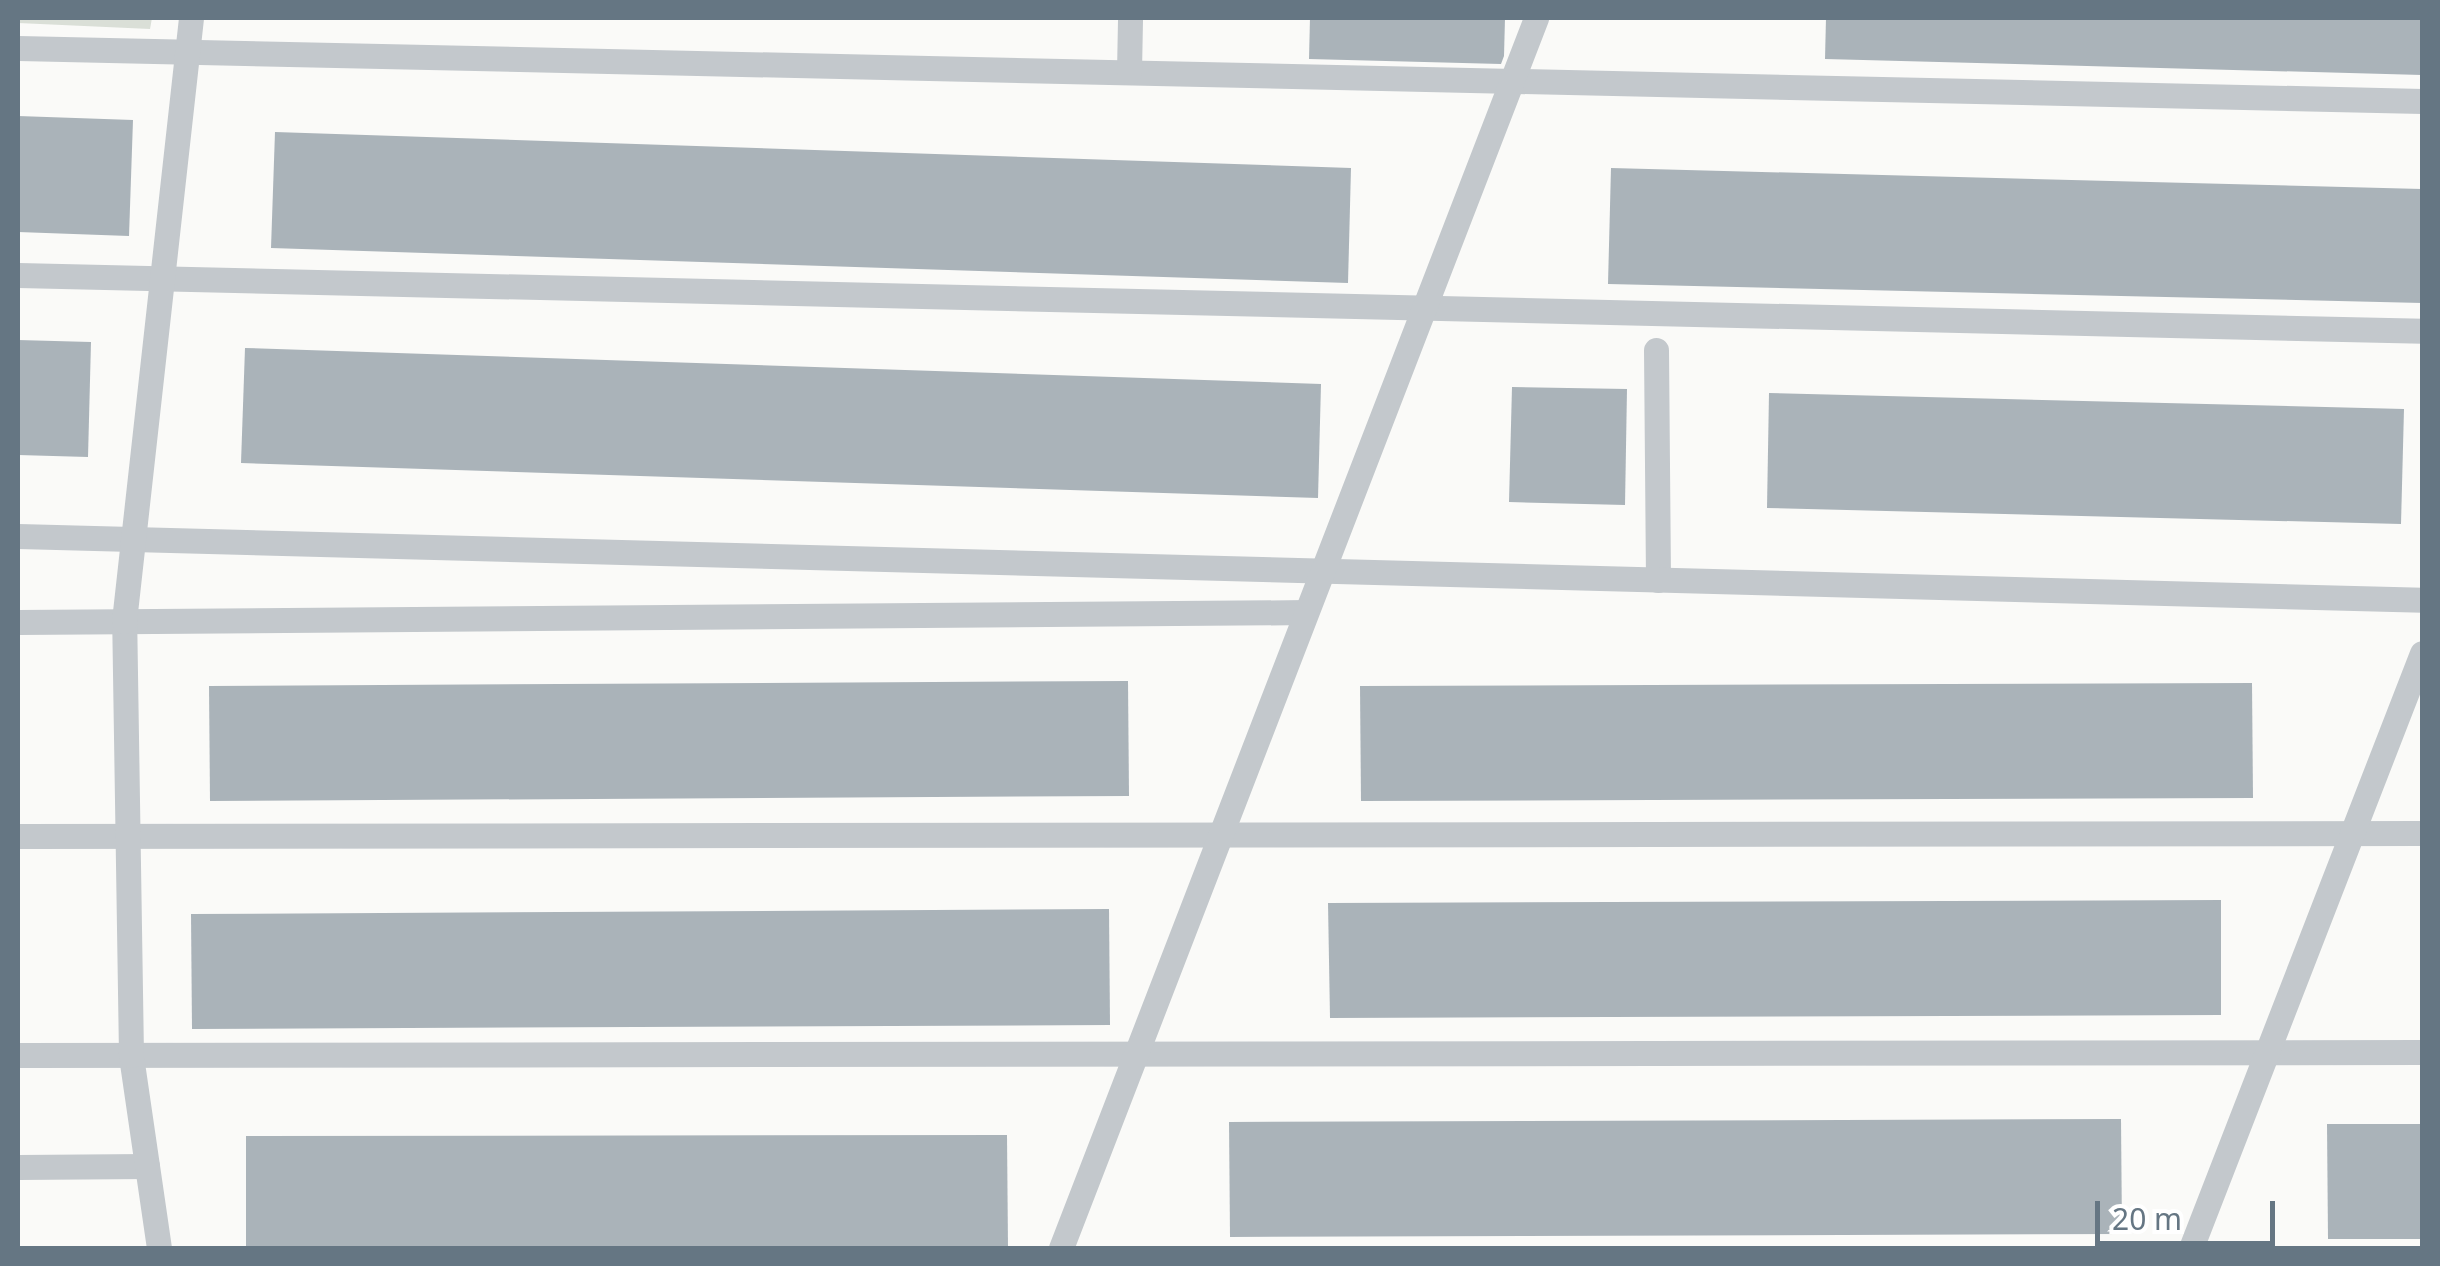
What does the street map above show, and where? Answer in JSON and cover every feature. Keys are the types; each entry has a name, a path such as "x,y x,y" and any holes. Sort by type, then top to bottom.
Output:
{"lane":[{"path":"159,1248 131,1055 124,621 191,18"},
{"path":"1129,72 1130,18"},
{"path":"1060,1248 1536,18"},
{"path":"18,48 2422,102"},
{"path":"18,275 2422,330"},
{"path":"1656,350 1658,580"},
{"path":"18,536 2422,600"},
{"path":"18,622 1306,612"},
{"path":"2191,1248 2422,653"},
{"path":"18,836 2422,833"},
{"path":"18,1055 2422,1052"},
{"path":"18,1167 147,1166"}],"shaded area":[{"path":"18,18 152,18 150,29 18,23"}],"building":[{"path":"1310,18 1505,18 1504,56 1501,64 1309,59"},
{"path":"1826,18 2422,18 2422,75 1825,59"},
{"path":"18,116 133,120 129,236 18,232"},
{"path":"275,132 1351,168 1348,283 271,248"},
{"path":"1611,168 2422,189 2422,303 1608,284"},
{"path":"18,340 91,342 88,457 18,455"},
{"path":"245,348 1321,384 1318,498 241,463"},
{"path":"1512,387 1627,389 1625,505 1509,502"},
{"path":"1769,393 2404,409 2401,524 1767,508"},
{"path":"1128,681 1129,796 210,801 209,686"},
{"path":"2252,683 2253,798 1361,801 1360,686"},
{"path":"2221,900 2221,1015 1330,1018 1328,903"},
{"path":"1109,909 1110,1025 192,1029 191,914"},
{"path":"2121,1119 2122,1234 1230,1237 1229,1122"},
{"path":"2327,1124 2422,1124 2422,1239 2328,1239"},
{"path":"1007,1135 1008,1248 246,1248 246,1136"}]}
